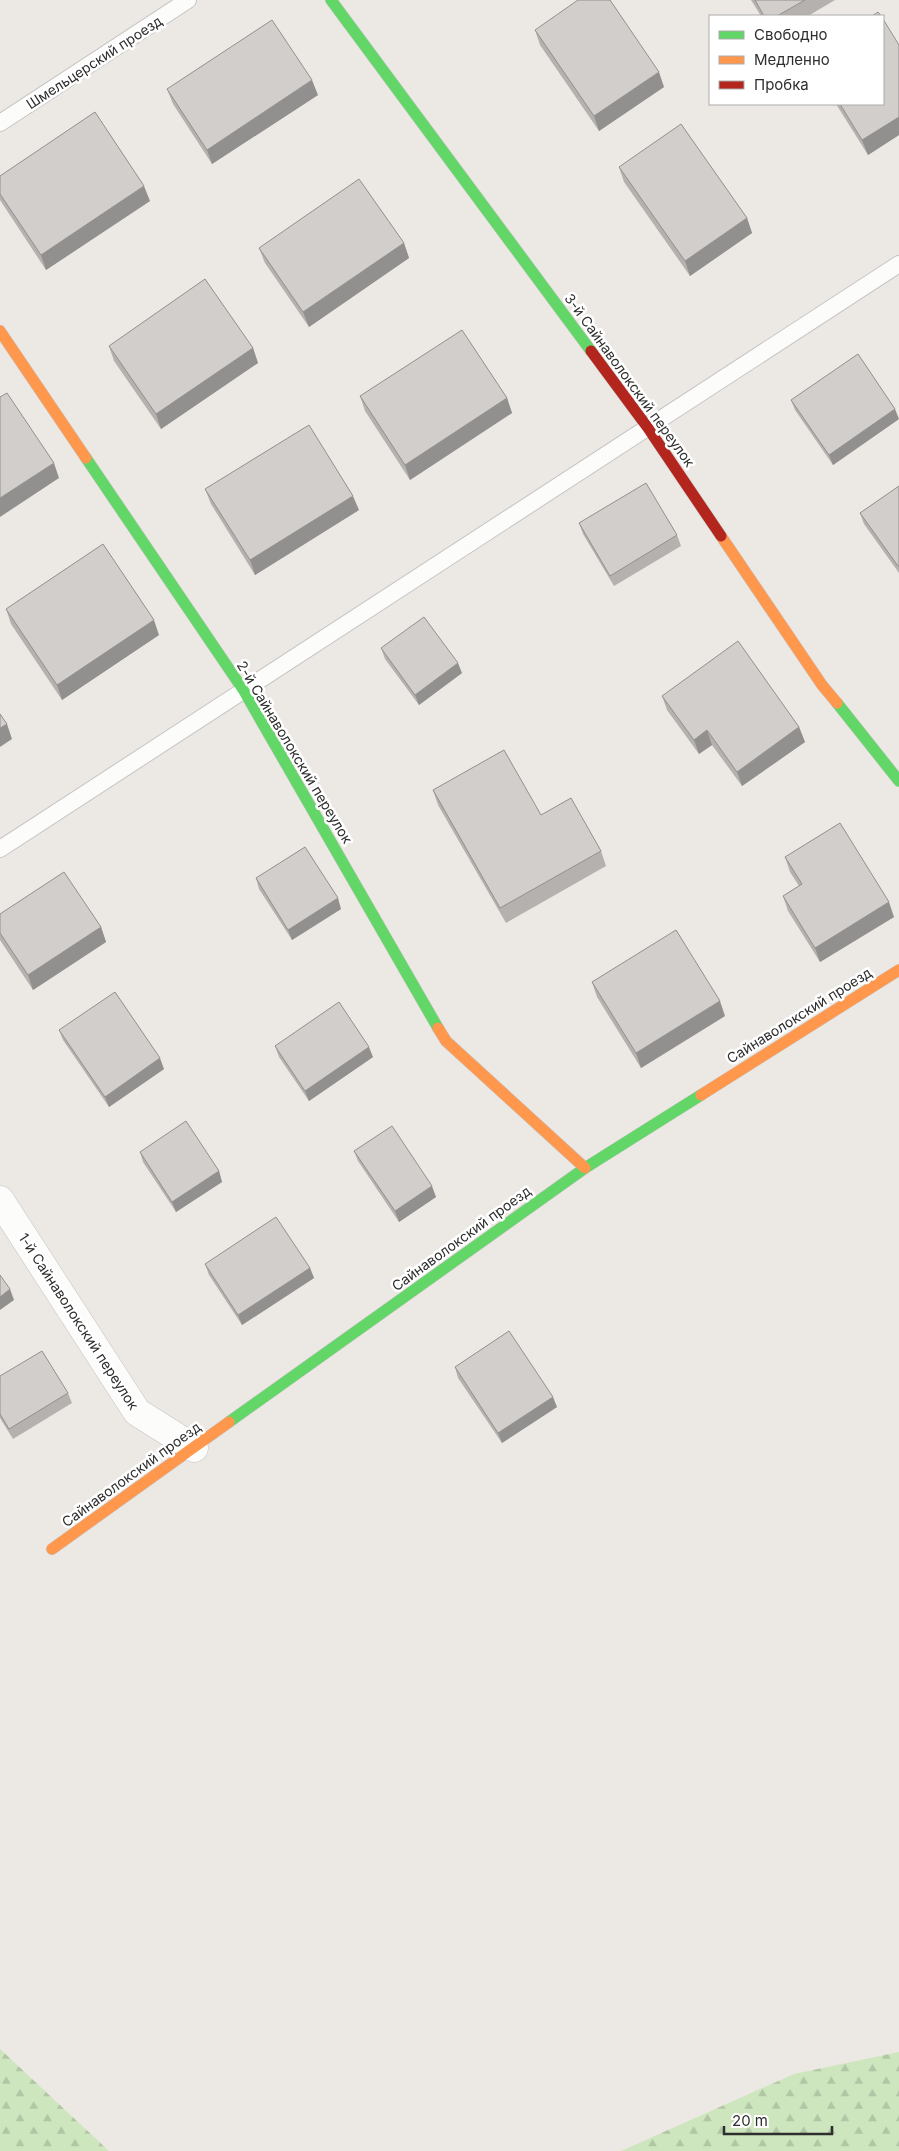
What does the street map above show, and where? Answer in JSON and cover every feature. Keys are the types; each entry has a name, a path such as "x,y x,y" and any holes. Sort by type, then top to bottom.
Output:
{"street":[{"name":"3-й Сайнаволокский переулок","path":"331,0 648,428 822,685 899,782"},
{"name":"2-й Сайнаволокский переулок","path":"0,331 244,691 446,1041 585,1168"},
{"name":"Сайнаволокский проезд","path":"52,1550 585,1168 899,970"},
{"name":"1-й Сайнаволокский переулок","path":"0,1200 137,1412 194,1448"}],"lane":[{"name":"Шмельцерский проезд","path":"0,123 188,0"},
{"path":"0,849 899,264"}],"green space":[{"path":"0,2049 109,2151 0,2151"},
{"path":"899,2052 899,2151 621,2151 794,2074"}],"building":[{"path":"578,0 610,0 659,72 594,116 535,30"},
{"path":"755,0 805,0 779,15 763,15"},
{"path":"272,20 312,80 207,150 167,89"},
{"path":"884,21 899,45 899,117 862,140 841,105 884,105"},
{"path":"95,112 144,186 41,255 0,194 0,176"},
{"path":"681,124 747,218 685,261 619,167"},
{"path":"359,179 404,243 303,312 259,248"},
{"path":"205,279 253,348 156,414 109,346"},
{"path":"462,330 507,398 405,465 360,396"},
{"path":"858,354 895,409 829,455 791,400"},
{"path":"7,393 54,463 0,498 0,397"},
{"path":"309,425 353,496 250,560 205,489"},
{"path":"646,483 677,535 610,576 579,523"},
{"path":"899,486 899,566 898,566 860,513"},
{"path":"103,544 154,620 57,685 6,609"},
{"path":"424,617 458,663 415,695 381,648"},
{"path":"738,641 799,727 737,772 707,730 694,740 662,696"},
{"path":"0,714 7,724 0,728"},
{"path":"504,750 541,815 571,798 601,851 500,908 433,790"},
{"path":"840,823 889,902 815,948 783,896 802,884 785,857"},
{"path":"305,847 338,898 288,930 256,878"},
{"path":"64,872 101,927 28,975 0,933 0,914"},
{"path":"676,930 720,1001 636,1053 592,982"},
{"path":"115,992 160,1058 105,1097 59,1030"},
{"path":"339,1002 369,1047 305,1091 275,1046"},
{"path":"186,1121 219,1171 172,1202 140,1152"},
{"path":"392,1126 432,1186 395,1211 354,1151"},
{"path":"276,1217 310,1268 238,1315 205,1264"},
{"path":"0,1275 10,1289 0,1297"},
{"path":"509,1331 553,1397 498,1433 455,1367"},
{"path":"42,1351 68,1393 9,1429 0,1414 0,1376"}],"traffic: fast":[{"path":"331,0 591,351"},
{"path":"86,458 244,691 438,1028"},
{"path":"837,703 899,781"},
{"path":"229,1422 585,1168 701,1095"}],"traffic: slow":[{"path":"0,331 86,458"},
{"path":"721,536 822,685 837,703"},
{"path":"701,1095 899,970"},
{"path":"438,1028 446,1041 585,1168"},
{"path":"52,1549 229,1422"}],"traffic: jam":[{"path":"591,351 648,428 721,536"}]}
